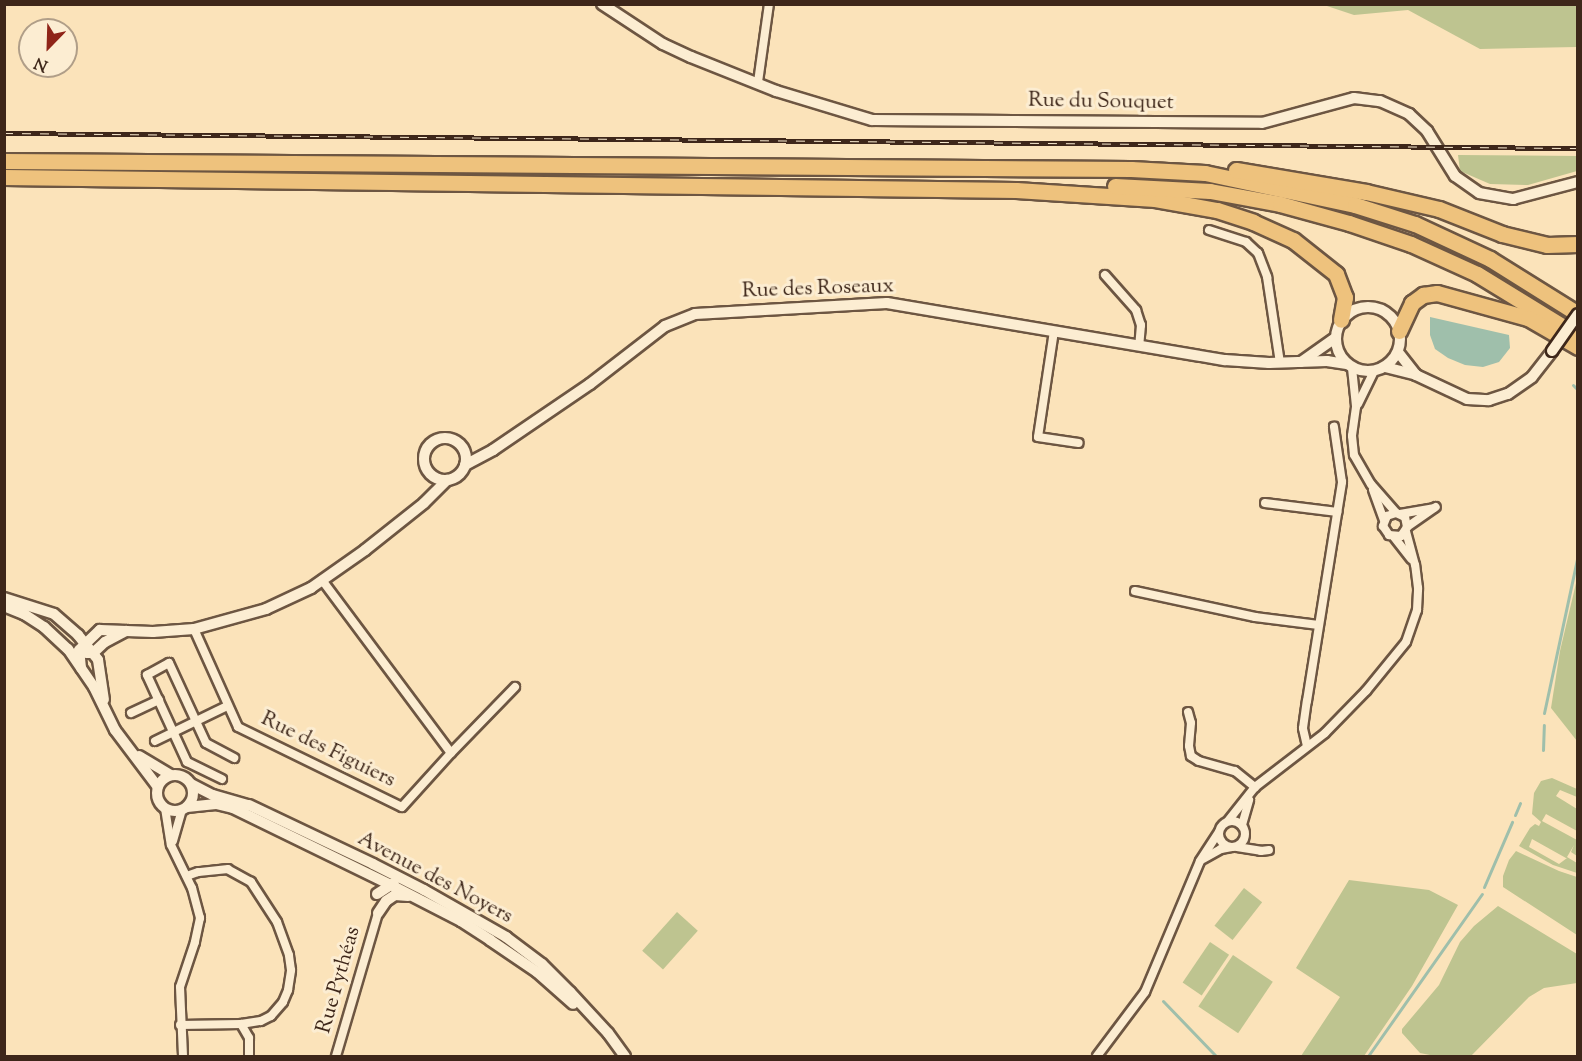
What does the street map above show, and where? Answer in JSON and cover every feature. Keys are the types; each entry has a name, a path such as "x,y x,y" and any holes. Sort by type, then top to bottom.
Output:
{"highway":[{"path":"967,168 1042,160 1196,165 1280,176 1366,192 1439,209 1502,234 1547,245 1578,244"},
{"path":"4,161 1131,169 1204,173 1355,205 1415,224 1490,259 1578,314"},
{"path":"4,177 1016,190 1155,199 1217,210 1253,222 1293,240 1336,274 1345,297 1341,320"},
{"path":"737,185 956,183 1138,187 1210,191 1233,195 1280,204 1411,244 1477,274 1578,336"},
{"path":"1399,331 1412,303 1423,295 1437,292 1528,318 1578,347"}],"street":[{"name":"Rue du Souquet","path":"602,4 663,44 776,91 872,120 1262,123 1354,98 1380,101 1409,114 1426,131 1455,176 1479,194 1513,199 1578,182"},
{"path":"758,82 769,4"},
{"path":"1209,230 1246,242 1258,253 1267,277 1280,363"},
{"path":"1105,275 1136,310 1140,325 1139,346"},
{"name":"Rue des Roseaux","path":"82,647 100,630 194,628 266,609 322,580 365,550 424,503 447,480 458,475 465,465 483,456 590,384 665,326 695,314 886,303 1225,360 1280,363 1326,361 1350,366"},
{"path":"1368,306 1388,313 1399,331 1398,352 1385,367 1374,371 1350,366 1340,357 1335,338 1341,320 1348,313 1368,306"},
{"path":"1385,367 1416,375 1467,399 1489,400 1508,394 1532,377 1578,314"},
{"path":"1054,331 1038,437 1079,443"},
{"path":"1301,362 1335,338"},
{"path":"1398,352 1416,375"},
{"path":"1097,1056 1145,992 1200,861 1221,826 1228,821 1252,791 1325,733 1366,691 1406,642 1417,610 1415,565 1406,529 1407,521 1371,484 1357,462 1353,449 1356,407 1350,366"},
{"path":"1356,407 1374,371"},
{"path":"1307,746 1303,728 1342,470 1334,427"},
{"path":"447,480 433,477 428,472 424,458 429,445 442,438 462,446 465,453 465,465"},
{"path":"465,453 483,456"},
{"path":"432,494 433,477"},
{"path":"1371,484 1384,520 1385,531 1394,537 1415,565"},
{"path":"1265,503 1337,512"},
{"path":"1384,520 1398,513 1436,507 1394,537"},
{"path":"322,580 451,753 515,687"},
{"path":"1135,591 1255,617 1318,625"},
{"path":"4,598 54,614 82,647 81,668"},
{"path":"4,606 24,614 51,633 68,649 94,687 107,715 158,787 158,799 165,808 171,845 187,876 200,918 195,942 180,987 183,1056"},
{"name":"Rue des Figuiers","path":"194,628 238,727 402,807 451,753"},
{"name":"Rue des Roseaux","path":"93,653 105,642 128,630"},
{"path":"51,633 63,635 93,653 98,660 107,715"},
{"path":"222,779 187,762 147,675 170,663 206,743 234,758"},
{"path":"131,713 159,700"},
{"path":"155,741 227,706"},
{"path":"1188,712 1191,723 1188,746 1191,756 1199,761 1235,771 1252,791"},
{"path":"131,751 171,775 183,776 191,784 193,796 185,808 171,845"},
{"path":"158,787 171,775"},
{"name":"Avenue des Noyers","path":"191,784 213,795 249,805 424,890 506,938 542,964 608,1033 623,1056"},
{"path":"1200,861 1221,849 1241,844 1252,791"},
{"name":"Avenue des Noyers","path":"185,808 216,804 232,808 368,873 461,921 537,972 570,1000 623,1056"},
{"path":"165,808 185,808"},
{"path":"1219,832 1221,842 1234,847 1269,850 1256,845 1244,829 1228,821"},
{"path":"180,1025 241,1024 261,1021 280,1007 288,990 289,955 277,922 251,882 228,870 216,868 187,876"},
{"path":"368,873 377,894 378,913"},
{"path":"377,894 389,884 405,882 424,890"},
{"path":"378,913 386,901 395,895 415,897"},
{"name":"Rue Pythéas","path":"336,1056 378,913"},
{"path":"241,1024 249,1038 249,1056"}],"green space":[{"path":"1324,5 1577,5 1577,47 1480,49 1408,10 1354,15"},
{"path":"1458,155 1577,156 1577,171 1528,185 1490,184 1460,171"},
{"path":"1577,579 1577,741 1551,708 1560,651"},
{"path":"1552,778 1577,789 1577,797 1560,790 1556,796 1577,809 1577,831 1546,814 1542,821 1577,840 1577,856 1571,852 1574,845 1567,857 1577,863 1577,873 1553,865 1519,846 1530,828 1535,824 1539,826 1541,822 1532,814 1534,793 1541,781","holes":["1532,839 1566,858 1559,864 1529,847"]},
{"path":"1516,851 1577,877 1577,935 1503,887 1503,876 1509,860"},
{"path":"1349,880 1429,890 1458,905 1412,986 1364,1056 1301,1056 1340,997 1296,968"},
{"path":"1244,888 1262,902 1233,940 1214,926"},
{"path":"1498,906 1577,954 1577,983 1544,988 1529,997 1471,1056 1435,1056 1420,1053 1402,1033 1402,1029 1439,985 1460,942 1474,926"},
{"path":"677,912 698,931 663,969 642,951"},
{"path":"1210,942 1229,955 1202,995 1183,983"},
{"path":"1233,955 1273,982 1238,1033 1198,1006"}],"shaded area":[{"path":"1430,317 1509,335 1510,348 1499,362 1483,367 1465,365 1448,358 1435,349 1430,335"}],"waterway":[{"path":"1573,385 1578,390"},
{"path":"1544,713 1578,555"},
{"path":"1543,750 1544,725"},
{"path":"1515,815 1520,803"},
{"path":"1484,887 1512,822"},
{"path":"1368,1056 1482,894"},
{"path":"1163,1001 1216,1056"}],"railway":[{"path":"4,133 1578,148"}]}
